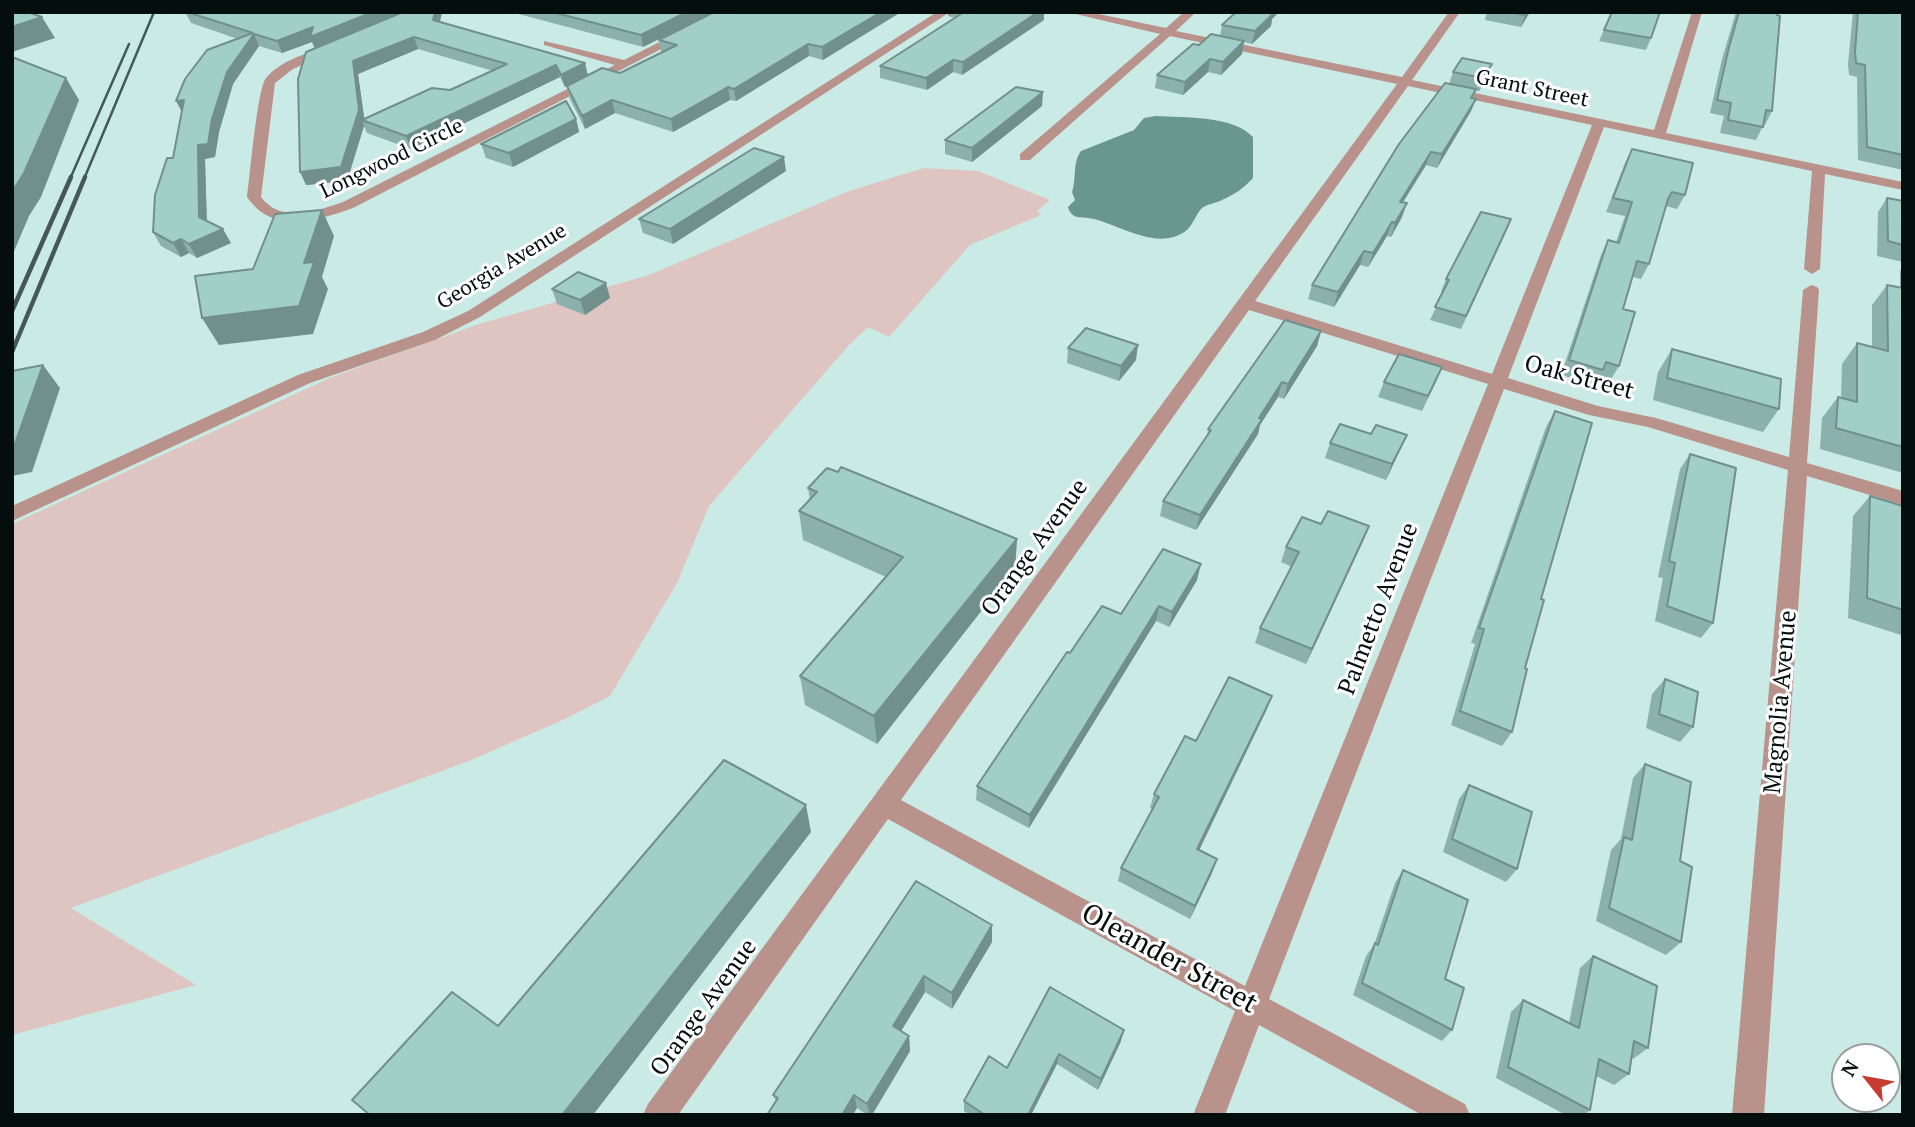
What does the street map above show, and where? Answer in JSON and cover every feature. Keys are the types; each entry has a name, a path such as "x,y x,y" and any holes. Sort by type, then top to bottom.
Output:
{"street":[{"name":"Longwood Circle","path":"337,47 286,67 269,82 254,197 258,205 268,212 287,217 303,217 324,214 348,205 728,12"},
{"name":"Georgia Avenue","path":"12,514 272,392 429,336 474,314 945,12"},
{"name":"Grant Street","path":"1072,12 1903,186"},
{"path":"1025,157 1191,12"},
{"name":"Orange Avenue","path":"659,1115 1455,12"},
{"path":"1659,135 1697,12"},
{"path":"548,43 625,64"},
{"name":"Palmetto Avenue","path":"1209,1115 1600,122"},
{"name":"Magnolia Avenue","path":"1748,1115 1799,467 1819,168"},
{"name":"Oak Street","path":"1244,303 1595,411 1650,422 1903,498"},
{"name":"Oleander Street","path":"884,804 1454,1115"}],"shaded area":[{"path":"924,168 978,171 1050,200 1037,211 1041,215 970,245 889,337 868,327 849,345 709,506 677,583 610,696 469,761 71,908 196,985 12,1035 12,524 332,377 479,324 649,275 849,191"}],"water":[{"path":"1156,116 1221,121 1244,130 1253,137 1253,178 1235,193 1202,208 1187,230 1165,239 1140,235 1072,214 1068,207 1075,200 1072,192 1076,160 1081,151 1134,130 1144,118"}],"building":[{"path":"12,12 28,12 42,17 12,27"},
{"path":"187,12 373,12 310,37 313,27 277,41 254,34 227,72 212,119 208,144 198,145 199,217 223,229 189,244 181,239 173,243 153,232 155,195 167,158 173,158 184,100 176,101 185,79 207,50 253,33"},
{"path":"403,12 435,12 433,20 585,63 561,75 556,65 406,136 362,120 432,88 450,90 507,64 414,37 353,61 359,110 341,167 300,172 298,79 306,52"},
{"path":"552,12 687,12 641,35"},
{"path":"714,12 881,12 822,47 808,44 734,89 728,87 671,119 612,100 582,116 567,86 602,68 620,73 677,45 659,40"},
{"path":"964,12 1038,12 963,62 953,60 926,78 880,66"},
{"path":"1236,12 1273,14 1255,31 1222,25"},
{"path":"1612,12 1660,12 1651,38 1604,30"},
{"path":"1739,12 1778,12 1777,15 1780,16 1772,111 1766,110 1763,127 1728,120 1731,103 1717,100"},
{"path":"1858,12 1903,12 1903,155 1867,147 1865,65 1856,63 1855,52"},
{"path":"1211,34 1244,41 1223,62 1210,59 1185,82 1157,75 1193,44 1199,45"},
{"path":"12,57 66,78 24,173 12,192"},
{"path":"1462,58 1492,64 1483,78 1453,72"},
{"path":"1445,83 1476,89 1471,98 1476,99 1442,154 1431,152 1400,202 1407,203 1395,223 1392,222 1373,253 1364,251 1338,292 1312,285 1399,144"},
{"path":"1016,87 1043,92 972,148 945,140"},
{"path":"566,101 576,119 509,153 481,144"},
{"path":"754,148 784,157 670,229 639,219"},
{"path":"1632,149 1693,163 1685,195 1672,192 1668,199 1649,264 1637,261 1623,309 1635,312 1619,366 1606,362 1603,370 1569,360 1608,240 1619,243 1632,202 1613,198"},
{"path":"1887,198 1903,201 1903,245 1888,241"},
{"path":"322,210 304,263 314,262 299,306 202,318 195,276 253,269 275,214"},
{"path":"1481,212 1511,219 1466,316 1435,307 1449,280 1446,279"},
{"path":"578,272 606,283 580,300 552,289"},
{"path":"1887,285 1903,288 1903,447 1836,428 1838,397 1857,402 1857,343 1888,351"},
{"path":"1285,320 1321,331 1288,384 1282,382 1259,418 1262,419 1200,515 1163,501 1211,430 1208,429"},
{"path":"1086,328 1138,345 1121,366 1068,348"},
{"path":"1672,349 1781,379 1779,409 1667,378"},
{"path":"1399,354 1442,367 1428,396 1384,382"},
{"path":"43,365 13,449 12,449 12,371"},
{"path":"1555,411 1592,423 1541,599 1544,600 1525,668 1527,669 1512,732 1460,711 1484,629 1479,628"},
{"path":"1340,424 1371,434 1376,425 1407,435 1392,464 1330,443"},
{"path":"1690,454 1736,468 1713,623 1667,606 1675,563 1669,561"},
{"path":"841,467 1017,539 874,716 800,676 903,557 799,511 817,492 808,488 827,468 838,472"},
{"path":"1870,496 1903,506 1903,610 1867,598"},
{"path":"1328,511 1369,526 1312,649 1260,628 1299,552 1286,547 1302,517 1321,524"},
{"path":"1163,549 1201,564 1172,612 1159,606 1030,815 977,786 1067,652 1070,653 1102,606 1121,614"},
{"path":"1229,677 1272,696 1197,849 1217,859 1195,906 1121,868 1159,797 1154,794 1185,736 1196,741"},
{"path":"1665,679 1698,692 1693,727 1659,714"},
{"path":"724,760 806,805 562,1115 370,1115 352,1100 452,992 498,1026"},
{"path":"1645,764 1691,782 1680,861 1692,867 1681,942 1609,908 1624,837 1632,840"},
{"path":"1469,785 1532,812 1517,869 1452,839"},
{"path":"1403,870 1468,900 1445,979 1464,988 1452,1030 1362,983"},
{"path":"916,881 992,925 952,993 924,976 893,1026 909,1036 867,1104 854,1095 842,1115 767,1115 778,1098 773,1095"},
{"path":"1593,956 1657,986 1648,1048 1634,1041 1629,1074 1599,1059 1590,1110 1508,1067 1523,1000 1579,1028"},
{"path":"1050,987 1124,1030 1101,1079 1059,1054 1028,1115 985,1115 964,1101 989,1056 1007,1068"}],"railway":[{"path":"84,179 154,12"},
{"path":"70,179 129,44"},
{"path":"12,311 71,177"},
{"path":"12,352 85,177"}]}
